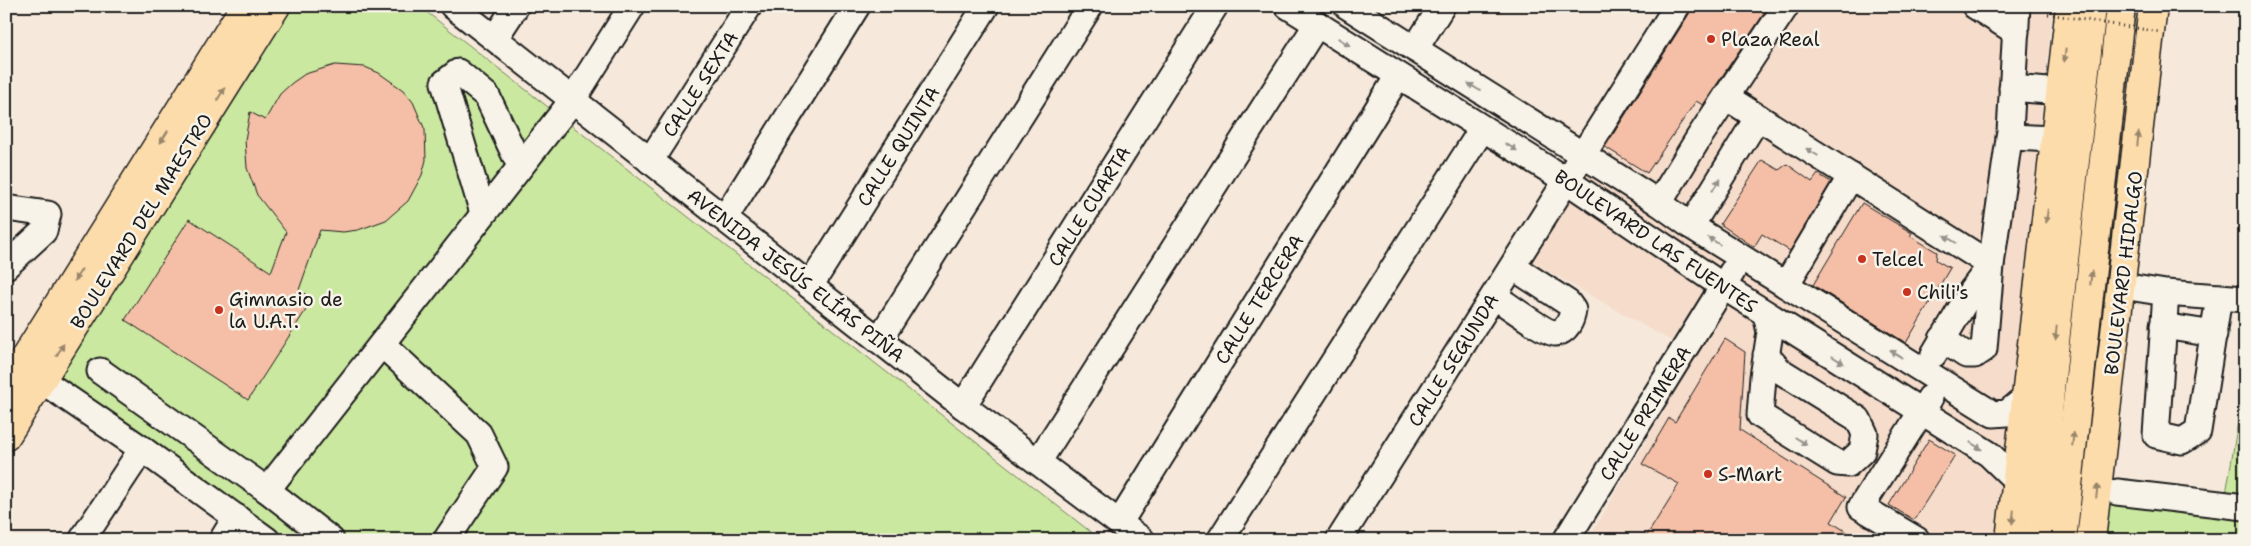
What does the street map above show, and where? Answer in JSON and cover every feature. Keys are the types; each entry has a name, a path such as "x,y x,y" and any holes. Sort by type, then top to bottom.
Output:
{"main road":[{"name":"BOULEVARD DEL MAESTRO","path":"6,436 23,366 245,6"},
{"name":"BOULEVARD DEL MAESTRO","path":"6,388 276,6"},
{"path":"2038,540 2052,369 2092,6"},
{"name":"BOULEVARD HIDALGO","path":"2097,222 2089,196 2086,171 2104,6"},
{"name":"BOULEVARD HIDALGO","path":"2062,540 2121,6"},
{"name":"BOULEVARD HIDALGO","path":"2091,540 2153,6"},
{"path":"2010,540 2018,482 2060,92 2059,10"}],"street":[{"name":"AVENIDA JESÚS ELÍAS PIÑA","path":"453,6 963,406 1142,540"},
{"path":"495,38 516,6"},
{"path":"267,490 572,101 632,6"},
{"name":"CALLE SEXTA","path":"650,162 749,6"},
{"path":"725,218 857,6"},
{"name":"CALLE QUINTA","path":"810,286 986,6"},
{"path":"879,340 1090,6"},
{"name":"CALLE CUARTA","path":"963,406 1215,6"},
{"name":"BOULEVARD LAS FUENTES","path":"1288,6 1567,181 1724,287 1989,454 2018,482"},
{"name":"BOULEVARD LAS FUENTES","path":"1347,6 1659,203 1690,226 1993,414 2007,413 2027,397"},
{"path":"1415,49 1442,6"},
{"name":"CALLE SEGUNDA","path":"1339,540 1676,6"},
{"path":"1659,203 1786,6"},
{"path":"1975,6 2016,32"},
{"path":"1942,340 1966,355 1975,356 1984,349 1991,265 2009,137 2017,6"},
{"path":"1038,462 1317,24"},
{"path":"483,213 444,83 458,72 487,96 520,166"},
{"name":"CALLE TERCERA","path":"1120,522 1398,76"},
{"path":"2012,88 2060,92"},
{"path":"1726,97 1991,265"},
{"path":"1690,226 1758,117"},
{"path":"1220,540 1482,129"},
{"path":"2009,137 2055,139"},
{"path":"1786,285 1851,176"},
{"path":"6,208 48,214 44,231 6,266"},
{"name":"CALLE PRIMERA","path":"1566,540 1741,257"},
{"path":"1917,540 1861,507 1922,412 1942,340 1972,290 1991,265"},
{"path":"1494,296 1555,333 1563,330 1572,318 1573,310 1568,304 1512,267"},
{"path":"2122,286 2166,293 2245,299"},
{"path":"2166,293 2156,434 2182,440 2198,431 2219,297"},
{"path":"1802,337 1822,308"},
{"path":"1766,314 1770,332 1766,355 1760,415 1837,463 1848,464 1862,451 1865,434 1858,418 1779,370 1766,355"},
{"path":"2163,326 2214,334"},
{"path":"382,344 478,434 495,467 446,540"},
{"path":"23,366 142,449 267,540"},
{"path":"100,371 267,490 331,540"},
{"path":"82,540 142,449"},
{"path":"2118,492 2245,506"},
{"path":"222,540 236,517"}],"path":[{"path":"2059,10 2160,32"}],"shaded area":[{"path":"1667,6 2053,6 1996,540 1588,540 1696,355 1528,260"}],"green space":[{"path":"282,6 419,6 1101,540 268,540 49,380"},
{"path":"2245,379 2245,540 2105,540 2111,485 2225,500"}],"building":[{"path":"1691,6 1769,6 1703,105 1696,101 1647,173 1605,147 1689,14"},
{"path":"335,65 365,67 379,73 403,90 413,102 425,130 426,160 422,175 408,201 386,220 358,230 343,232 320,230 299,290 313,299 248,400 125,320 189,219 271,272 286,232 257,195 247,168 245,140 250,112 265,120 280,94 292,83 305,74"},
{"path":"1762,160 1779,170 1787,164 1812,182 1818,174 1831,182 1790,251 1762,234 1754,247 1720,224"},
{"path":"1862,203 1912,233 1910,236 1937,252 1936,260 1950,268 1906,343 1813,285"},
{"name":"S-Mart","path":"1725,339 1745,352 1740,430 1846,497 1831,522 1860,540 1644,540 1679,484 1642,464 1669,418 1675,422"},
{"path":"1929,439 1955,455 1914,520 1889,505"}],"place":[{"name":"Plaza Real","path":"1711,39"},
{"name":"Telcel","path":"1862,259"},
{"name":"Chili's","path":"1907,292"},
{"name":"Gimnasio de la U.A.T.","path":"219,310"},
{"name":"S-Mart","path":"1708,474"}]}
